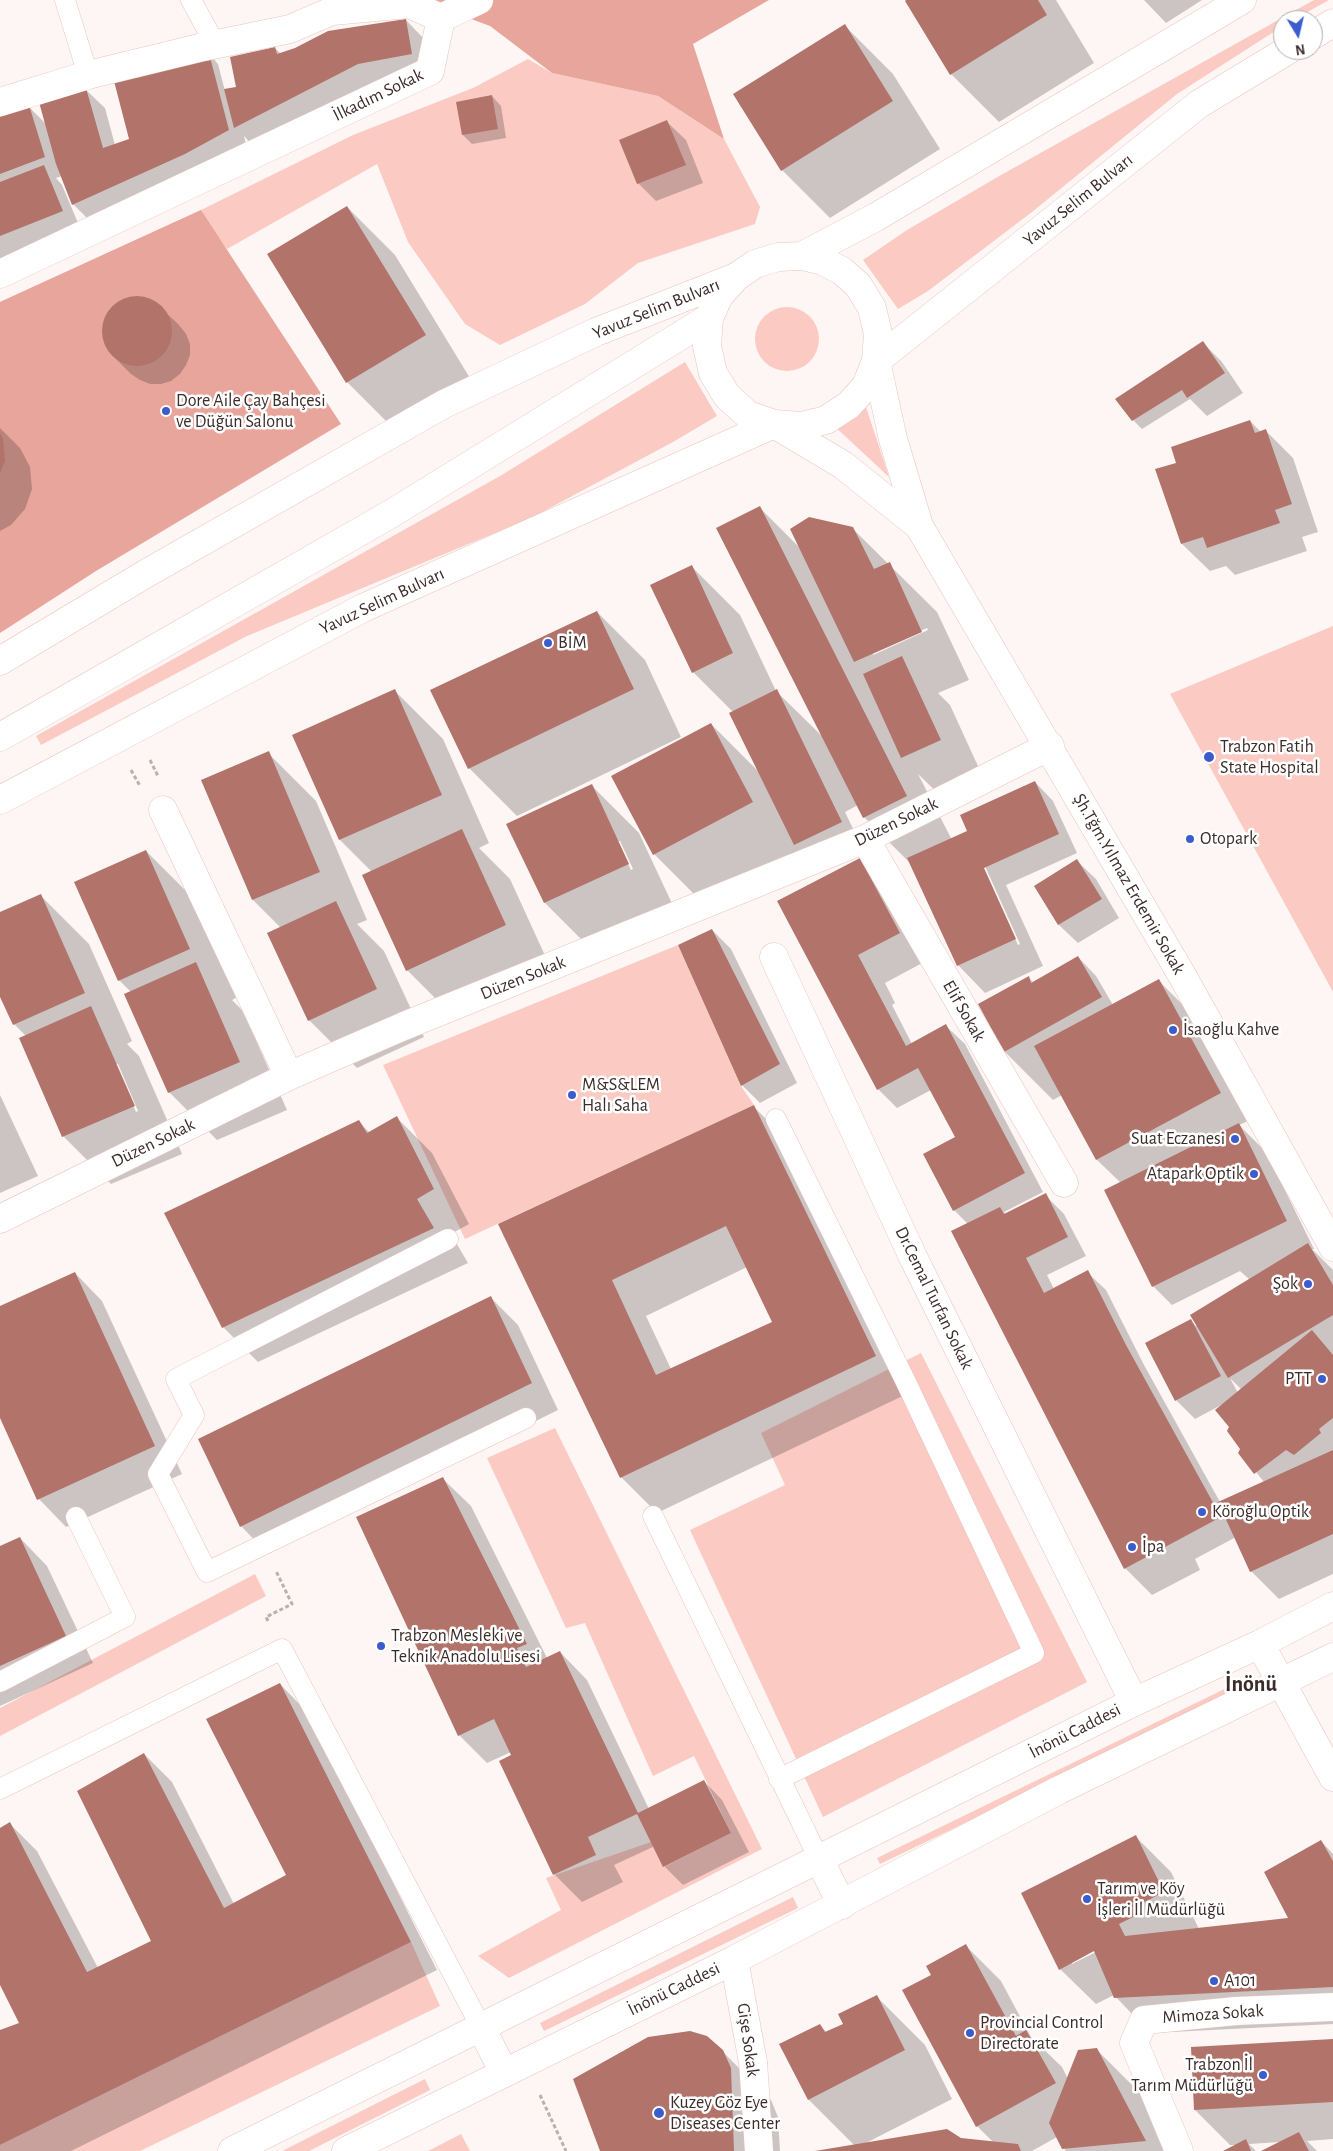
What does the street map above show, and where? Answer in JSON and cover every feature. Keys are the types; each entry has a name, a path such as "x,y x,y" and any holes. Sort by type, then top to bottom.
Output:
{"street":[{"path":"0,102 88,75 216,44 290,29 332,10 409,4 441,18 478,0"},
{"name":"Yavuz Selim Bulvarı","path":"802,256 876,217 1242,0"},
{"name":"İlkadım Sokak","path":"0,274 430,71 441,18"},
{"name":"Yavuz Selim Bulvarı","path":"876,361 1199,104 1273,59"},
{"name":"Yavuz Selim Bulvarı","path":"0,661 147,573 444,404 596,332 736,277 755,264 778,257 802,256 829,264 842,271 858,286 872,308 878,334 876,361 866,386 849,405 826,420 801,426 774,424 748,415 727,396 712,373 707,346 709,318 719,296 736,277"},
{"name":"Yavuz Selim Bulvarı","path":"0,737 389,515 709,318"},
{"name":"Şh.Tğm.Yılmaz Erdemir Sokak","path":"876,361 893,439 919,526 1050,746 1178,969 1333,1246"},
{"name":"Yavuz Selim Bulvarı","path":"0,800 363,608 774,424"},
{"name":"Şh.Tğm.Yılmaz Erdemir Sokak","path":"774,424 843,465 919,526"},
{"name":"Düzen Sokak","path":"0,1219 289,1076 404,1026 865,839 1050,746"},
{"path":"163,810 289,1076"},
{"name":"Elif Sokak","path":"865,839 1064,1182"},
{"name":"Dr.Cemal Turfan Sokak","path":"774,957 913,1257 1134,1702"},
{"name":"İnönü Caddesi","path":"232,2151 1134,1702 1260,1644 1333,1606"},
{"path":"1260,1644 1333,1777"},
{"name":"İnönü Caddesi","path":"346,2151 734,1960 1059,1790 1281,1684 1333,1657"},
{"path":"819,1859 842,1904"},
{"name":"Gişe Sokak","path":"734,1960 753,2062 759,2151"},
{"name":"Mimoza Sokak","path":"1179,2151 1134,2043 1144,2020 1236,2011 1333,2007"},
{"path":"481,2027 504,2072"}],"lane":[{"path":"65,0 88,75"},
{"path":"191,0 216,44"},
{"path":"776,1119 905,1380 1034,1653 779,1780"},
{"path":"448,1239 176,1378 194,1415 158,1474 206,1572 526,1418"},
{"path":"653,1516 779,1780 819,1859"},
{"path":"0,1682 125,1617 76,1518"},
{"path":"0,1789 282,1649 481,2027"}],"path":[{"path":"149,758 161,782"},
{"path":"130,768 142,791"},
{"path":"540,2094 566,2151"}],"shaded area":[{"path":"393,0 769,0 693,44 724,139 658,96 552,73 490,26 431,4"},
{"path":"1314,0 1329,0 1311,10 1296,10"},
{"path":"1273,23 1273,32 1177,94 1032,212 928,291 898,309 863,260 907,230 1001,175"},
{"path":"528,59 552,73 658,96 724,139 760,207 755,224 638,263 585,304 500,345 465,324 408,242 377,164 227,249 221,242 0,381 0,302 201,210 353,135 473,88"},
{"name":"Dore Aile Çay Bahçesi ve Düğün Salonu","path":"201,210 341,424 96,571 0,633 0,302"},
{"path":"781,307 793,307 810,316 817,327 819,339 817,351 810,362 793,371 781,371 769,366 760,357 755,345 755,333 760,321 769,312"},
{"path":"685,362 717,416 673,442 531,518 247,636 41,745 36,736 500,476"},
{"path":"864,401 889,477 831,423"},
{"path":"1333,626 1333,992 1170,694"},
{"name":"M&S&LEM Halı Saha","path":"678,945 741,1086 754,1105 465,1239 383,1065"},
{"path":"921,1353 1087,1682 823,1817 690,1530 785,1485 761,1433"},
{"path":"555,1428 762,1849 509,1978 478,1956 561,1910 546,1878 651,1842 664,1867 731,1833 694,1756 653,1776 585,1623 566,1628 487,1458"},
{"path":"255,1574 266,1596 0,1736 0,1708"},
{"path":"1241,1681 1245,1688 880,1864 877,1858"},
{"path":"793,1897 798,1908 544,2031 540,2023"},
{"path":"411,1942 440,2006 140,2151 0,2151 0,2145"},
{"path":"425,2079 430,2090 309,2151 282,2151"},
{"path":"461,2134 470,2151 428,2151"}],"building":[{"path":"906,0 1038,0 1047,15 950,75"},
{"path":"406,19 412,54 358,64 234,128 224,89 236,87 230,57 275,47 277,54 295,48 328,31"},
{"path":"845,24 893,101 781,171 733,94"},
{"path":"209,53 229,130 185,154 72,205 56,164 39,102 86,88 103,148 129,139 114,81"},
{"path":"492,95 498,129 462,135 456,102"},
{"path":"29,105 45,157 0,174 0,117"},
{"path":"667,120 686,165 637,184 619,140"},
{"path":"44,165 63,211 0,236 0,182"},
{"path":"347,206 426,335 346,383 267,254"},
{"path":"137,296 150,299 162,306 169,318 172,331 169,344 162,356 150,363 137,366 124,363 112,356 105,344 102,331 105,318 112,306 124,299"},
{"path":"1203,341 1225,373 1187,398 1182,390 1132,421 1115,399"},
{"path":"1250,420 1255,433 1266,429 1292,504 1275,510 1280,523 1207,548 1203,537 1181,544 1155,469 1176,463 1171,447"},
{"path":"0,433 3,439 5,461 0,473"},
{"path":"760,506 907,796 863,818 716,528"},
{"path":"809,517 853,527 874,569 890,562 922,632 854,662 790,529"},
{"path":"692,565 733,653 692,673 650,585"},
{"path":"597,611 634,689 468,769 430,690"},
{"path":"902,656 941,740 901,758 863,674"},
{"path":"395,689 442,795 339,840 292,735"},
{"path":"777,689 842,822 794,845 729,713"},
{"path":"711,723 753,802 653,855 611,776"},
{"path":"269,751 320,872 252,900 201,780"},
{"path":"1035,781 1059,834 984,868 1016,939 957,966 907,858 967,831 960,815"},
{"path":"592,784 629,864 544,903 506,824"},
{"path":"462,829 506,925 406,971 362,875"},
{"path":"146,850 190,949 118,981 74,882"},
{"path":"860,858 900,933 858,955 906,1046 946,1024 1025,1173 953,1211 923,1154 955,1137 918,1068 877,1090 777,901"},
{"path":"1077,859 1102,899 1058,925 1034,886"},
{"path":"41,894 85,993 13,1025 0,997 0,912"},
{"path":"336,901 377,989 308,1021 267,933"},
{"path":"712,929 780,1064 741,1086 678,945"},
{"path":"1078,956 1102,997 1004,1052 978,1004 1029,976 1031,983"},
{"path":"196,962 240,1062 168,1093 124,994"},
{"path":"1159,979 1221,1093 1096,1160 1034,1046"},
{"path":"91,1006 135,1106 62,1137 19,1038"},
{"path":"754,1105 876,1356 620,1478 498,1224","holes":["726,1226 772,1322 656,1375 612,1280"]},
{"path":"397,1116 434,1189 417,1199 434,1228 222,1328 164,1213 359,1120 367,1133"},
{"path":"1239,1123 1287,1221 1152,1287 1104,1190"},
{"path":"1046,1193 1068,1237 1026,1258 1044,1293 1088,1270 1126,1345 1221,1517 1124,1569 951,1231 1000,1207 1004,1214"},
{"path":"1308,1243 1333,1285 1333,1315 1228,1378 1190,1315"},
{"path":"75,1272 155,1446 37,1500 0,1418 0,1306"},
{"path":"491,1296 532,1383 240,1527 198,1439"},
{"path":"1191,1319 1221,1376 1175,1401 1145,1343"},
{"path":"1312,1330 1333,1355 1333,1418 1319,1429 1321,1433 1294,1455 1286,1450 1254,1474 1238,1453 1240,1449 1227,1431 1229,1427 1215,1410"},
{"path":"1333,1450 1333,1534 1250,1572 1218,1502"},
{"path":"443,1477 527,1644 517,1648 526,1667 560,1651 638,1813 704,1780 731,1833 663,1867 637,1814 588,1837 596,1855 553,1875 499,1761 511,1755 494,1719 458,1736 356,1517"},
{"path":"20,1537 66,1636 0,1666 0,1546"},
{"path":"280,1683 411,1942 0,2145 0,2030 19,2023 0,1985 0,1828 10,1822 87,1972 151,1941 77,1791 144,1753 224,1908 286,1875 206,1719"},
{"path":"1136,1835 1164,1892 1137,1906 1141,1913 1119,1924 1125,1936 1288,1918 1264,1872 1321,1840 1333,1861 1333,1987 1114,1998 1094,1951 1059,1970 1021,1893"},
{"name":"Provincial Control Directorate","path":"966,1944 1016,2036 1026,2030 1056,2083 976,2127 902,1990 931,1975 926,1966"},
{"path":"877,1995 905,2050 808,2100 779,2044 820,2024 825,2032 843,2024 838,2014"},
{"path":"690,2031 707,2036 723,2050 731,2068 734,2151 600,2151 573,2079 648,2037"},
{"name":"Trabzon İl Tarım Müdürlüğü","path":"1333,2039 1333,2102 1194,2110 1191,2047"},
{"path":"1097,2048 1146,2141 1062,2149 1049,2123 1078,2050"},
{"path":"947,2129 961,2138 1018,2144 1021,2151 815,2151"},
{"path":"1299,2132 1309,2151 1261,2151"},
{"path":"1246,2139 1251,2151 1223,2151"}],"place":[{"name":"Dore Aile Çay Bahçesi ve Düğün Salonu","path":"166,411"},
{"name":"BİM","path":"548,643"},
{"name":"Trabzon Fatih State Hospital","path":"1209,757"},
{"name":"Otopark","path":"1190,839"},
{"name":"İsaoğlu Kahve","path":"1173,1030"},
{"name":"M&S&LEM Halı Saha","path":"572,1095"},
{"name":"Suat Eczanesi","path":"1235,1139"},
{"name":"Atapark Optik","path":"1254,1174"},
{"name":"Şok","path":"1308,1284"},
{"name":"PTT","path":"1322,1379"},
{"name":"Köroğlu Optik","path":"1202,1512"},
{"name":"İpa","path":"1132,1547"},
{"name":"Trabzon Mesleki ve Teknik Anadolu Lisesi","path":"381,1646"},
{"name":"Tarım ve Köy İşleri İl Müdürlüğü","path":"1087,1899"},
{"name":"A101","path":"1214,1981"},
{"name":"Provincial Control Directorate","path":"970,2033"},
{"name":"Trabzon İl Tarım Müdürlüğü","path":"1263,2075"},
{"name":"Kuzey Göz Eye Diseases Center","path":"659,2113"}],"district":[{"name":"İnönü","path":"1251,1684"}]}
